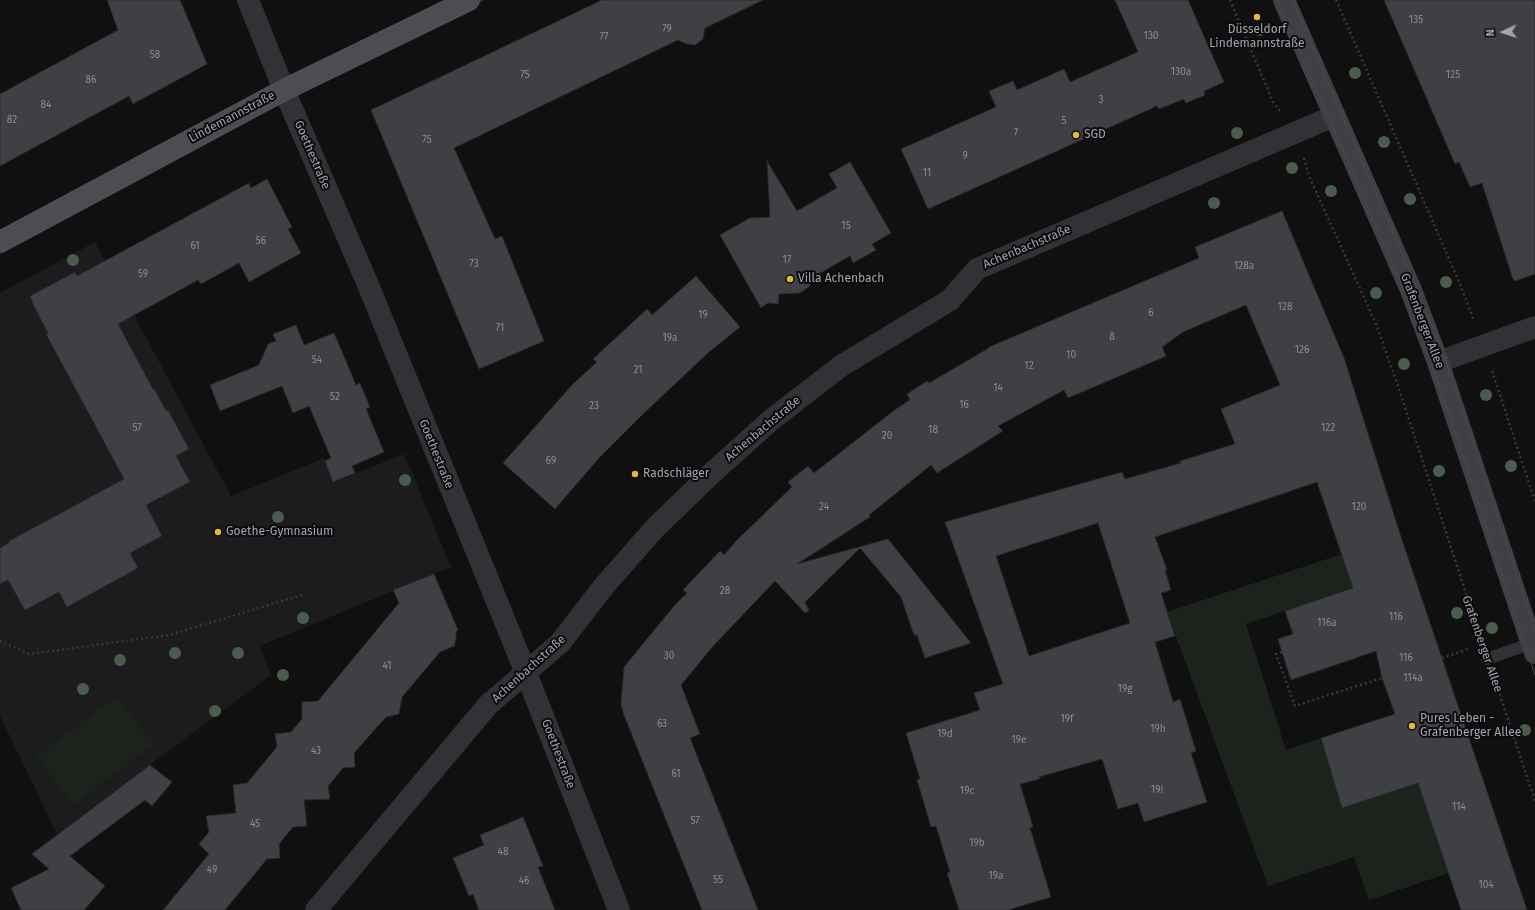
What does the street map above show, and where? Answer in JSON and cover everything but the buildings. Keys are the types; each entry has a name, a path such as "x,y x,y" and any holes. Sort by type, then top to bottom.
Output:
{"main road":[{"name":"Lindemannstraße","path":"0,242 284,90 468,0"},
{"name":"Grafenberger Allee","path":"1284,0 1411,290 1438,362 1533,648"}],"street":[{"name":"Goethestraße","path":"248,0 284,90 369,287 526,673 619,910"},
{"name":"Achenbachstraße","path":"316,910 488,705 560,643 604,586 656,527 711,474 771,420 841,366 950,300 976,269 1334,116"},
{"path":"1438,362 1535,327"}],"lane":[{"path":"1488,659 1533,648"}],"path":[{"path":"1230,0 1273,102 1282,113"},
{"path":"1336,0 1460,284 1477,327"},
{"name":"Grafenberger Allee","path":"1302,152 1309,176 1376,324 1438,504 1451,550 1535,801"},
{"path":"1490,364 1535,501"},
{"path":"0,641 30,654 169,635 302,595"},
{"path":"1442,658 1482,644"},
{"path":"1282,652 1276,654 1295,706 1382,678"}],"shaded area":[{"name":"Goethe-Gymnasium","path":"95,242 231,496 324,458 334,482 404,454 451,567 260,646 271,675 57,834 0,716 0,293"},
{"path":"1342,554 1353,588 1246,624 1286,750 1321,738 1343,808 1418,783 1449,873 1369,900 1354,857 1268,886 1167,612"},
{"path":"117,696 154,744 73,805 36,757"}],"tram line":[{"path":"0,233 347,52 453,0"},
{"path":"0,249 288,97 483,0"},
{"path":"1277,0 1415,318 1450,417 1535,675"},
{"path":"1292,0 1412,276 1445,359 1535,630"}],"place":[{"name":"Düsseldorf Lindemannstraße","path":"1257,17"},
{"name":"SGD","path":"1076,135"},
{"name":"Villa Achenbach","path":"790,279"},
{"name":"Radschläger","path":"635,474"},
{"name":"Goethe-Gymnasium","path":"218,532"},
{"name":"Pures Leben - Grafenberger Allee","path":"1412,726"}]}
